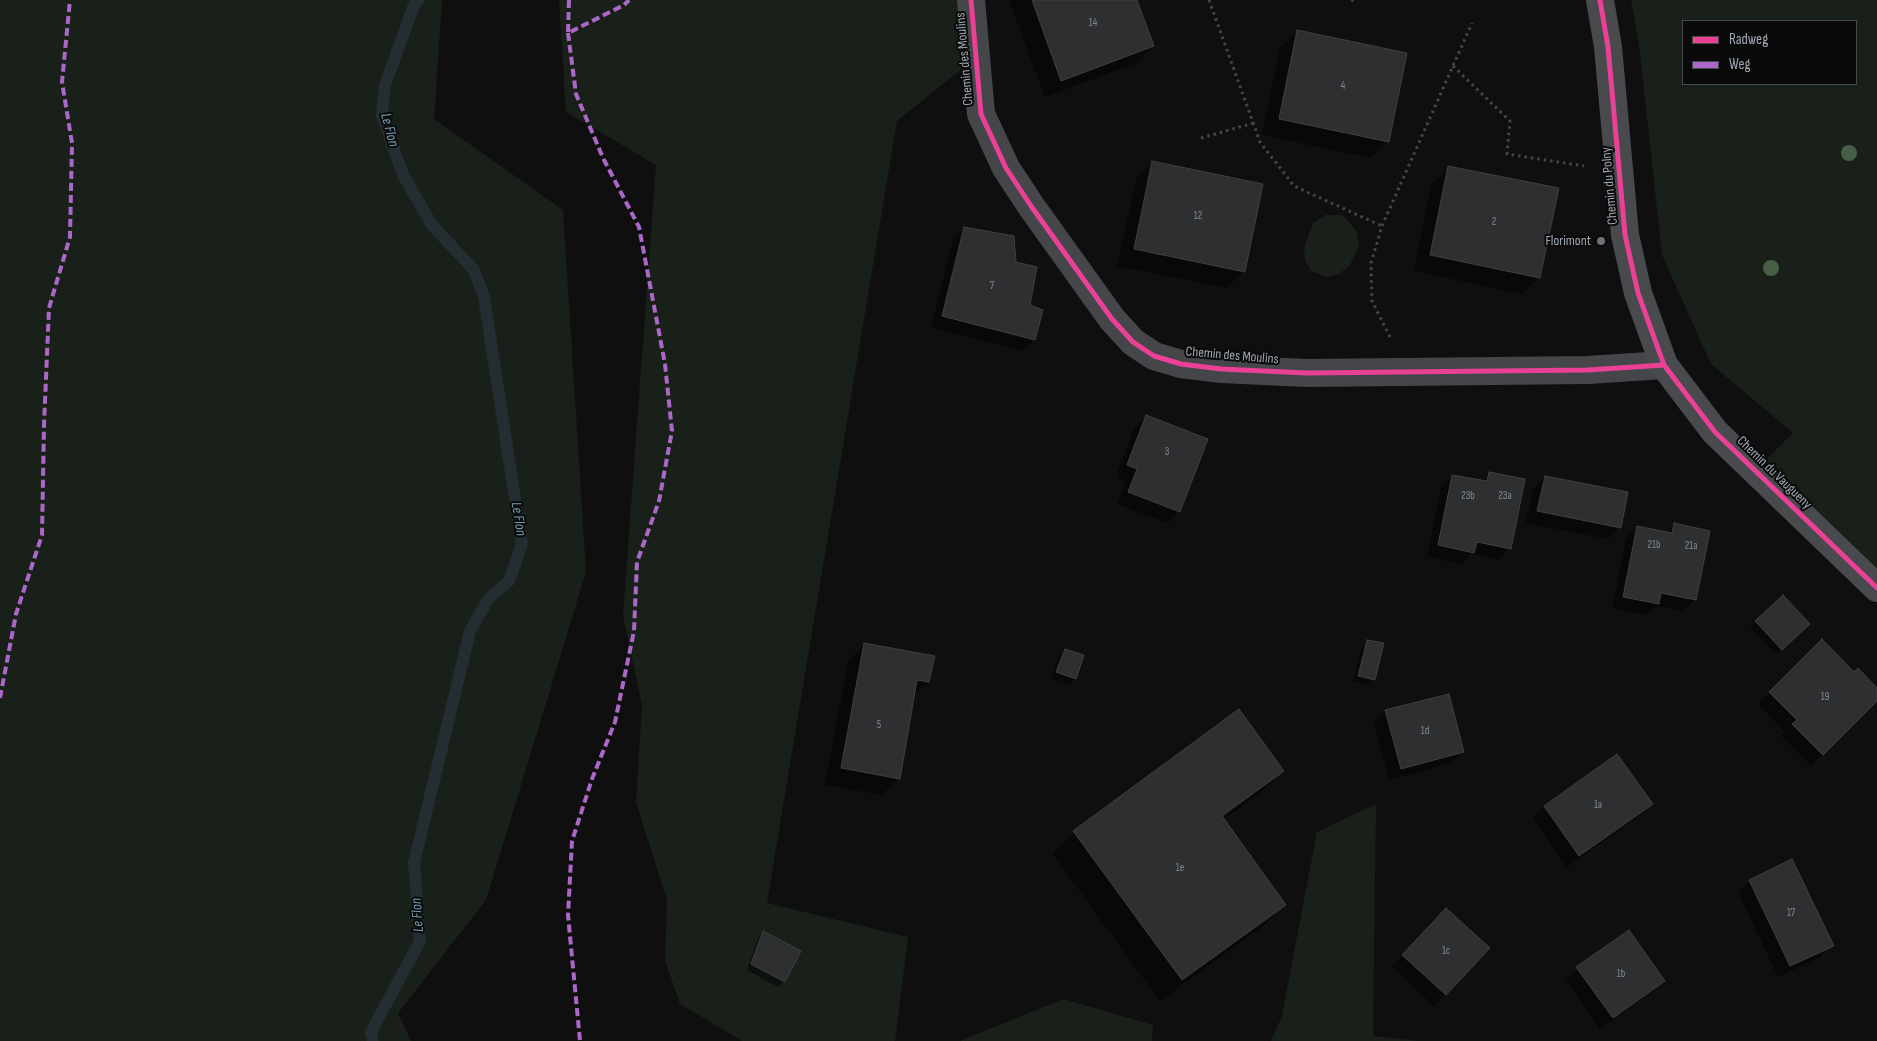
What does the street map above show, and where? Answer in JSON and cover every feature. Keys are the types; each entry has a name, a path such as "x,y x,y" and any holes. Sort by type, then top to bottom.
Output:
{"street":[{"name":"Chemin des Moulins","path":"971,0 981,114 1006,168 1112,319 1133,342 1154,356 1181,364 1221,369 1307,373 1588,370 1664,365"},
{"name":"Chemin du Polny","path":"1600,0 1608,47 1626,235 1638,293 1664,365"},
{"name":"Chemin du Vaugueny","path":"1664,365 1715,432 1877,588"}],"path":[{"path":"1208,0 1260,142 1294,186 1382,226"},
{"path":"1351,0 1356,1"},
{"path":"1392,340 1372,301 1371,263 1382,226 1472,23"},
{"path":"1453,66 1510,121 1507,154 1585,167"},
{"path":"1201,138 1254,123"}],"shaded area":[{"path":"0,0 442,0 434,119 563,210 586,572 486,900 398,1013 411,1041 0,1041"},
{"path":"559,0 970,0 974,59 897,121 767,903 908,937 895,1041 742,1041 680,1004 665,960 667,900 636,802 642,706 623,615 656,165 566,112"},
{"path":"1631,0 1877,0 1877,587 1765,461 1793,433 1711,364 1662,255 1639,44"},
{"path":"1326,215 1342,215 1356,230 1359,246 1350,265 1339,274 1326,277 1311,271 1305,260 1304,248 1313,223"},
{"path":"1376,804 1373,1036 1419,1041 1271,1041 1282,1016 1317,832"},
{"path":"1063,999 1153,1025 1152,1041 960,1041"}],"building":[{"path":"1032,0 1137,0 1154,46 1061,81"},
{"path":"1297,30 1407,53 1389,142 1279,119"},
{"path":"1152,161 1263,184 1245,272 1134,249"},
{"path":"1448,166 1559,188 1540,278 1430,255"},
{"path":"964,227 1014,236 1016,262 1037,267 1030,305 1043,310 1035,340 942,316"},
{"path":"1146,415 1208,439 1180,512 1128,492 1137,469 1127,465"},
{"path":"1489,472 1525,479 1511,549 1477,542 1474,553 1438,545 1452,475 1487,481"},
{"path":"1545,476 1628,492 1621,528 1537,511"},
{"path":"1674,523 1710,531 1696,600 1661,593 1659,604 1623,597 1637,526 1672,533"},
{"path":"1783,595 1810,624 1782,650 1755,621"},
{"path":"1822,639 1854,672 1858,668 1877,688 1877,701 1823,755 1792,724 1797,720 1769,692"},
{"path":"1367,640 1384,643 1375,680 1358,676"},
{"path":"864,643 935,656 929,682 917,680 900,779 841,768"},
{"path":"1065,649 1084,655 1076,679 1056,672"},
{"path":"1449,694 1464,752 1401,769 1385,710"},
{"path":"1239,709 1284,771 1222,816 1286,905 1182,980 1073,831"},
{"path":"1617,754 1653,804 1579,856 1544,806"},
{"path":"1792,859 1834,946 1790,966 1749,880"},
{"path":"1446,908 1490,948 1446,995 1402,955"},
{"path":"1629,930 1665,981 1613,1018 1576,967"},
{"path":"763,931 801,951 785,982 751,964"}],"waterway":[{"name":"Le Flon","path":"373,1041 371,1032 420,941 414,863 470,631 489,598 509,581 522,544 484,297 474,270 432,225 403,175 382,115 385,85 414,5 419,0"}],"marked path":[{"path":"0,698 16,614 42,535 49,308 70,237 72,143 62,82 70,0"},
{"path":"569,0 568,33 624,5 629,0"},
{"path":"568,33 576,94 603,158 639,227 665,364 672,431 659,501 637,562 634,631 615,722 592,779 572,841 568,915 580,1041"}],"cycle path":[{"path":"971,0 981,114 1006,168 1112,319 1133,342 1154,356 1181,364 1221,369 1307,373 1588,370 1664,365"},
{"path":"1600,0 1608,47 1625,235 1638,293 1664,365 1715,432 1877,588"}],"place":[{"name":"Florimont","path":"1601,241"}]}
